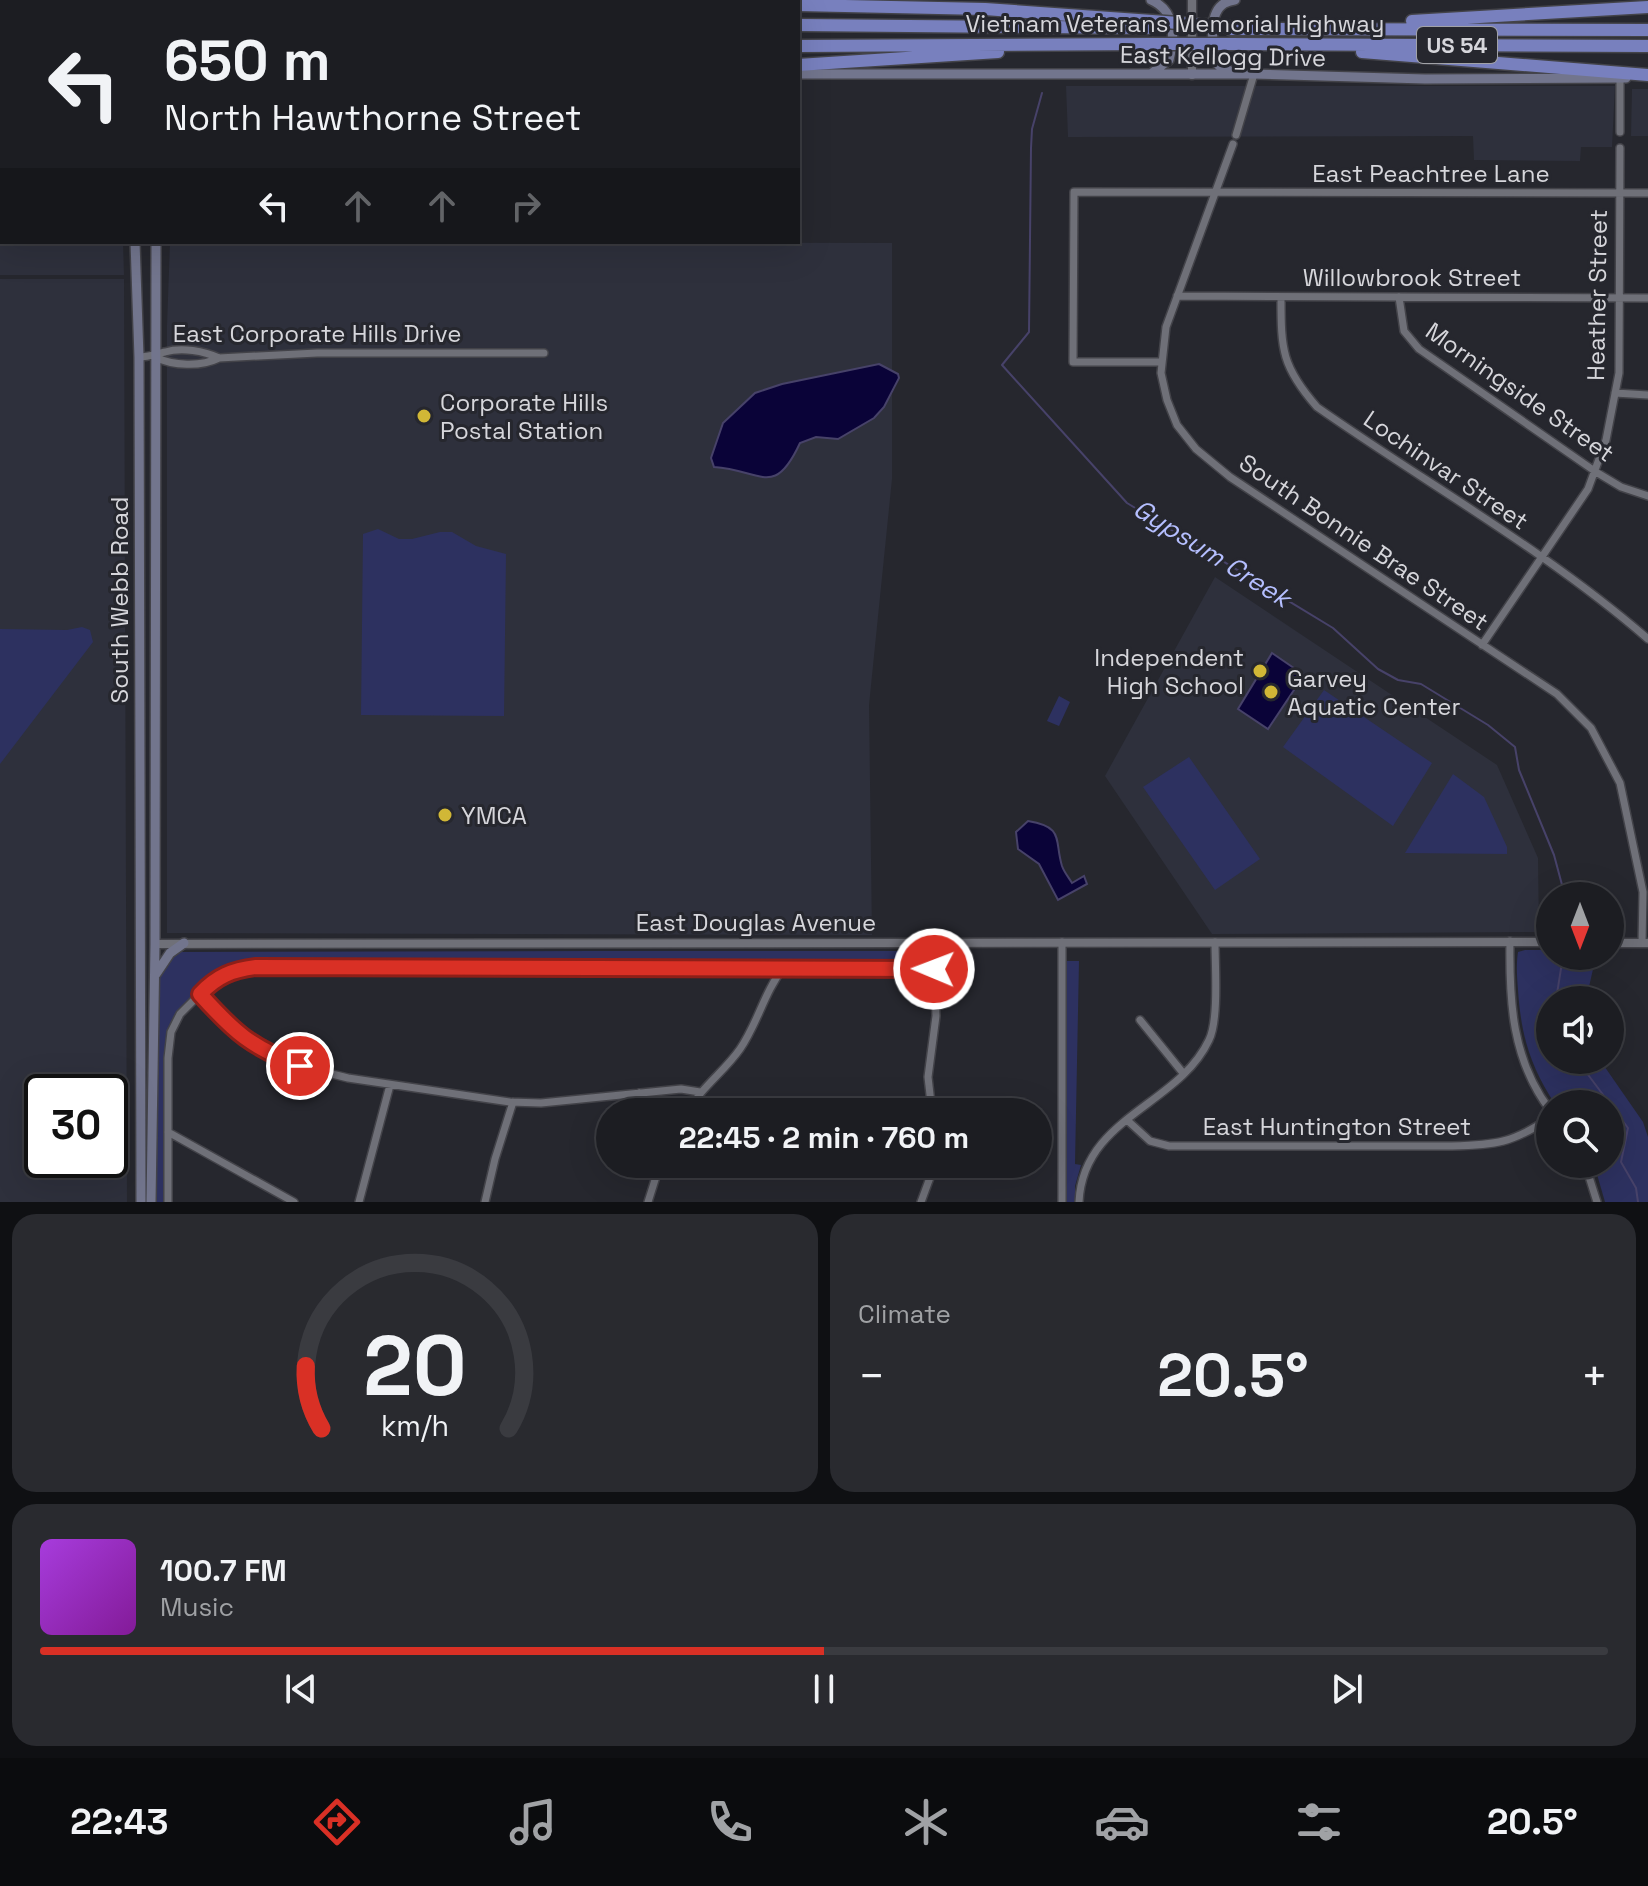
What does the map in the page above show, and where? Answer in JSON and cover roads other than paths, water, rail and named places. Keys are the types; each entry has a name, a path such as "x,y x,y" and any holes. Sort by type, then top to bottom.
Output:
{"highway":[{"path":"800,5 985,9 1152,25"},
{"path":"1301,28 1648,7"},
{"name":"Vietnam Veterans Memorial Highway","path":"800,25 1648,30"},
{"path":"800,65 1127,44"},
{"path":"1267,45 1648,77"},
{"name":"Vietnam Veterans Memorial Highway","path":"800,46 1648,46"}],"main road":[{"path":"1149,75 1165,65 1170,53 1170,14 1166,8 1151,0"},
{"path":"1235,0 1224,3 1216,14 1213,47 1218,65 1239,74"},
{"name":"East Kellogg Drive","path":"800,74 1254,74 1441,79 1648,77"},
{"name":"South Webb Road","path":"135,244 139,357 141,1202"},
{"name":"South Webb Road","path":"151,1202 155,944 156,244"},
{"path":"140,669 155,669"},
{"path":"140,922 155,944 144,951 141,958"},
{"path":"154,977 164,960 184,943"}],"street":[{"path":"1192,0 1192,75"},
{"path":"1236,135 1254,74"},
{"path":"1620,78 1620,132"},
{"name":"South Bonnie Brae Street","path":"1233,144 1166,327 1161,362 1167,400 1177,425 1196,449 1230,477 1557,694 1591,728 1620,783 1643,892 1645,943"},
{"name":"Heather Street","path":"1482,645 1588,489 1596,472 1619,373 1620,148"},
{"name":"East Peachtree Lane","path":"1161,362 1073,362 1074,192 1648,193"},
{"name":"Willowbrook Street","path":"1177,296 1648,298"},
{"name":"Morningside Street","path":"1399,297 1404,331 1419,349 1596,472 1621,487 1648,496"},
{"name":"Lochinvar Street","path":"1281,298 1283,352 1296,383 1317,407 1541,558 1623,617 1648,639"},
{"name":"East Corporate Hills Drive","path":"139,357 155,357 166,351 205,351 219,358 317,353 544,353"},
{"path":"1615,393 1648,395"},
{"path":"1510,941 1511,1010 1519,1051 1539,1090"},
{"path":"930,1098 928,1077 936,1016 933,942"},
{"path":"1062,942 1062,1202"},
{"path":"1079,1202 1080,1184 1088,1161 1102,1141 1195,1063 1211,1037 1215,1001 1215,942"},
{"name":"East Douglas Avenue","path":"155,944 1536,942"},
{"path":"1624,943 1645,943"},
{"path":"168,1202 168,1058 171,1032 180,1014 212,982 232,970 256,967 934,969"},
{"path":"696,1098 737,1053 755,1025 770,984 784,967"},
{"path":"200,994 243,1039 272,1055 300,1066 390,1085 541,1103 681,1089 700,1092"},
{"path":"1140,1020 1183,1073"},
{"path":"359,1202 390,1085"},
{"path":"639,1093 642,1098"},
{"path":"485,1202 513,1102"},
{"name":"East Huntington Street","path":"1127,1120 1150,1141 1169,1146 1495,1145 1524,1135 1536,1127"},
{"path":"168,1132 294,1202"},
{"path":"648,1202 656,1178"},
{"path":"921,1202 930,1178"},
{"path":"1589,1178 1597,1202"}],"waterway":[{"name":"Gypsum Creek","path":"1042,93 1032,129 1029,332 1002,365 1127,503 1333,628 1378,669 1398,680 1421,684 1488,725 1515,747 1519,770 1554,855 1561,882"},
{"name":"Gypsum Creek","path":"1558,986 1561,970"},
{"name":"Gypsum Creek","path":"1588,1074 1628,1128 1621,1162 1636,1188 1638,1202"}],"place":[{"name":"Corporate Hills Postal Station","path":"424,416"},
{"name":"Independent High School","path":"1260,671"},
{"name":"Garvey Aquatic Center","path":"1271,692"},
{"name":"YMCA","path":"445,815"}]}
